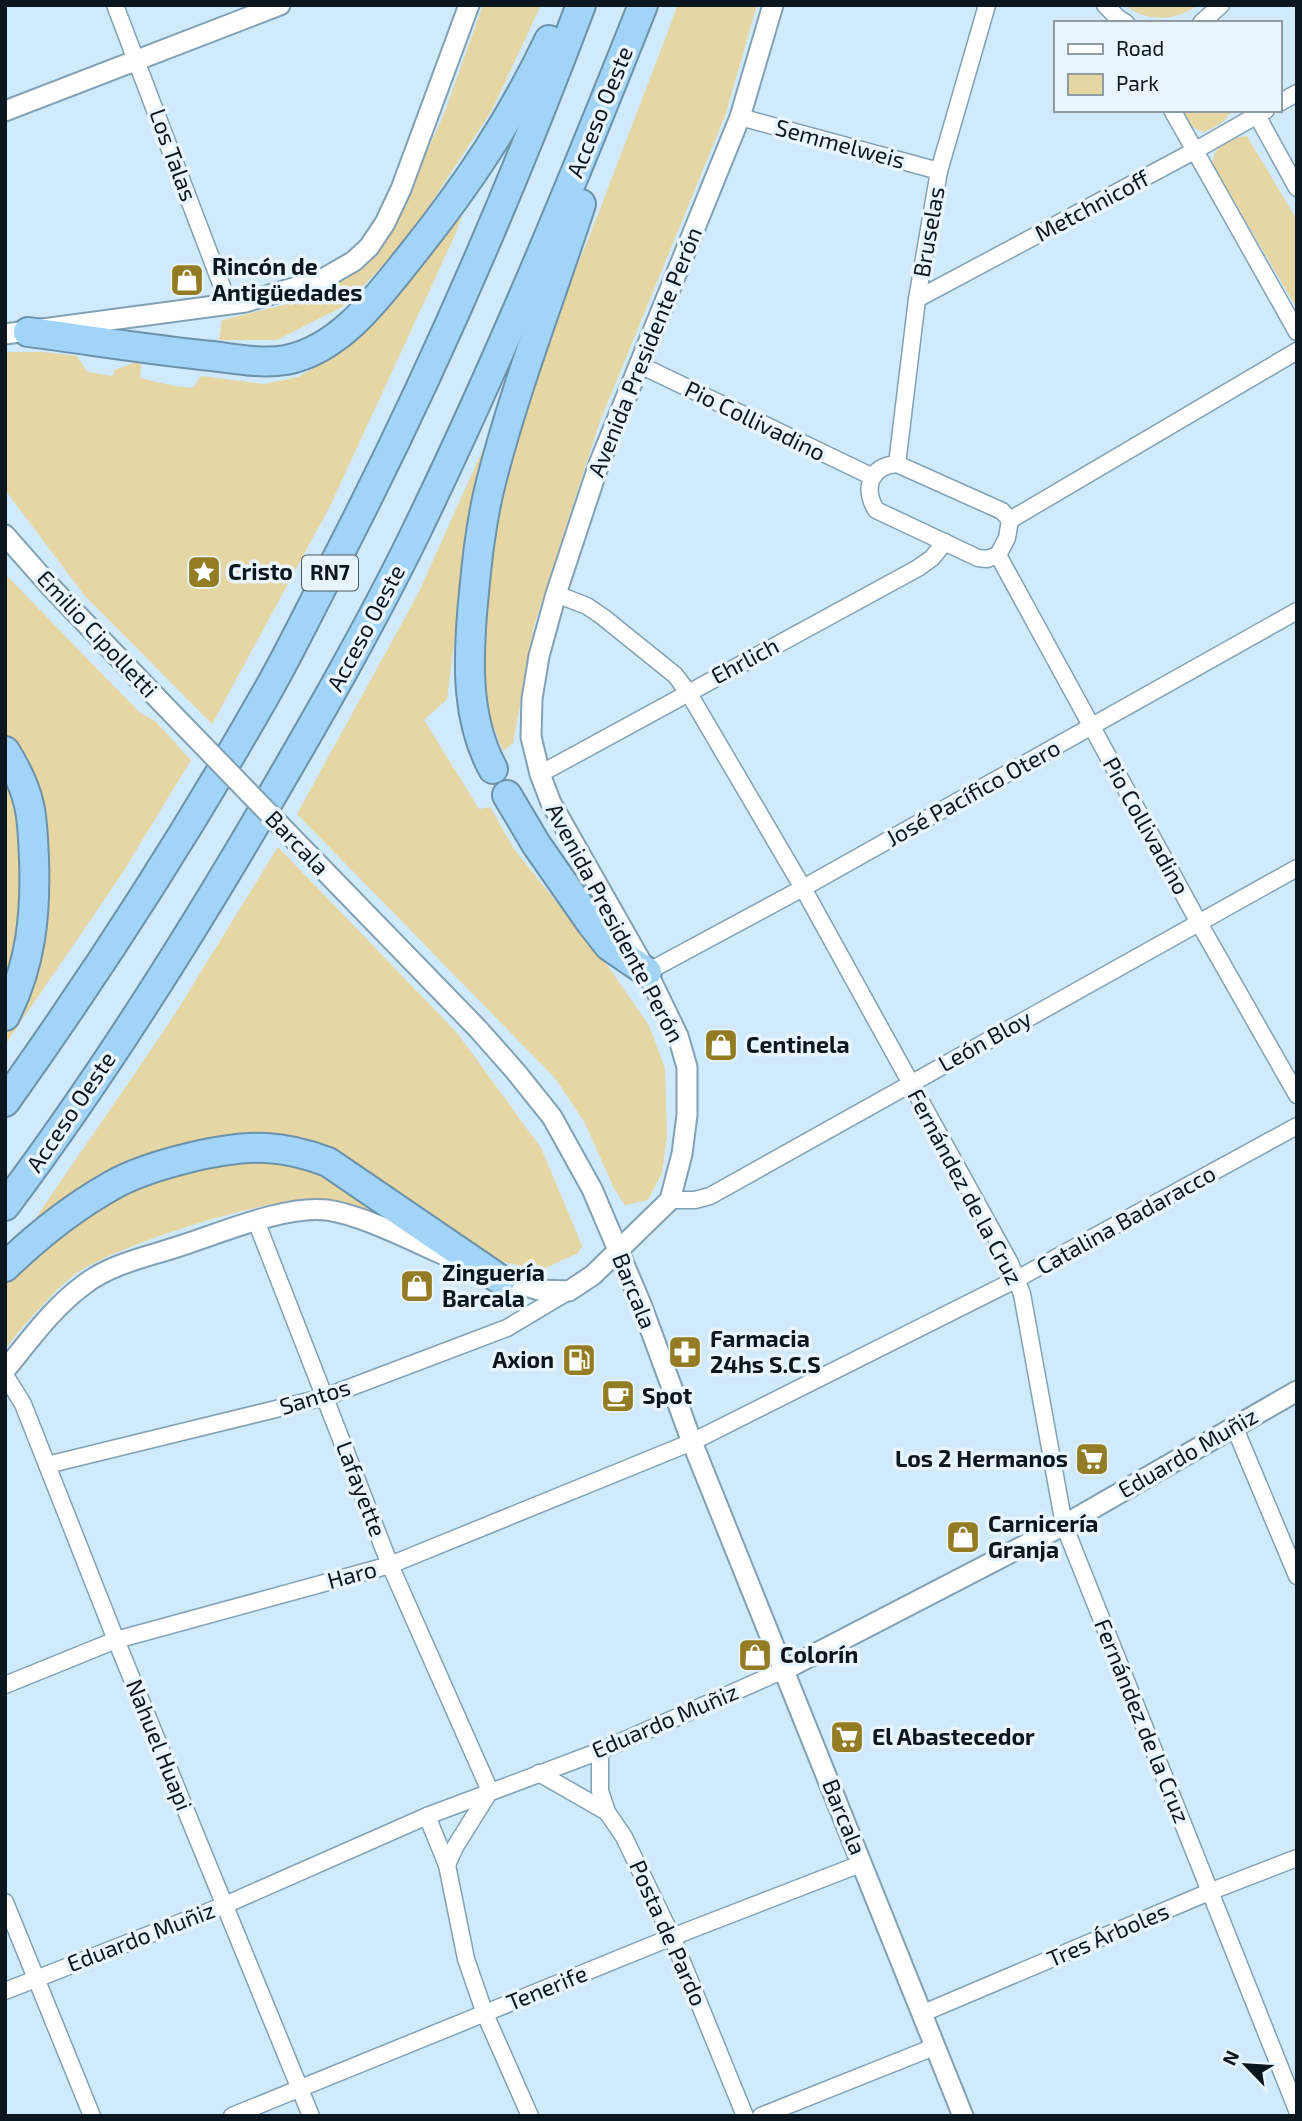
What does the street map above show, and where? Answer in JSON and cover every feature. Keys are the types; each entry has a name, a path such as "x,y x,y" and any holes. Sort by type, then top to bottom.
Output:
{"highway":[{"path":"17,333 264,361 286,360 325,345 380,295 459,195 494,143 531,78 566,5"},
{"name":"RN7","path":"5,1102 80,997 181,838 268,690 349,536 410,412 493,226 581,5"},
{"path":"493,769 482,748 474,718 470,677 476,562 491,484 644,5"},
{"name":"Acceso Oeste","path":"5,1206 103,1065 191,930 348,665 415,535 499,357 644,5"},
{"path":"5,751 16,769 29,804 34,881 34,910 26,966 5,1016"},
{"path":"508,795 536,844 609,946 647,972"},
{"path":"5,1266 34,1239 114,1184 156,1168 199,1157 262,1148 305,1153 328,1162 501,1280"}],"street":[{"name":"Los Talas","path":"115,5 229,305"},
{"path":"5,111 280,5"},
{"path":"17,333 229,305 321,280 354,261 369,247 385,223 401,189 469,5"},
{"name":"Avenida Presidente Perón","path":"670,1200 684,1141 687,1066 678,1036 647,972 551,803 540,774 531,737 532,699 539,656 556,594 591,486 740,117 773,5"},
{"name":"Bruselas","path":"897,464 918,299 939,171 987,5"},
{"path":"1105,5 1122,21"},
{"path":"1205,21 1221,5"},
{"path":"1281,102 1297,93"},
{"path":"1173,112 1297,332"},
{"path":"1259,112 1297,188"},
{"name":"Metchnicoff","path":"918,299 1196,150 1259,112"},
{"name":"Semmelweis","path":"740,117 939,171"},
{"path":"1010,520 1297,351"},
{"name":"Pio Collivadino","path":"638,364 873,477"},
{"path":"897,464 1002,511 1010,520 1007,538 998,555 988,559 978,558 876,510 869,498 869,487 873,477 888,465 897,464"},
{"name":"Emilio Cipolletti","path":"5,535 49,585 162,702"},
{"name":"Ehrlich","path":"540,774 918,568 932,558 945,542"},
{"name":"Pio Collivadino","path":"998,555 1199,923 1297,1095"},
{"name":"Fernández de la Cruz","path":"556,594 587,606 603,617 675,675 688,692 803,888 1010,1263 1022,1294 1064,1525 1297,2110"},
{"name":"José Pacífico Otero","path":"647,972 803,888 1297,611"},
{"name":"Barcala","path":"162,702 478,1029 541,1101 564,1135 592,1189 641,1304 692,1442 963,2116"},
{"name":"León Bloy","path":"670,1200 695,1200 710,1196 1297,868"},
{"name":"Catalina Badaracco","path":"692,1442 1017,1279 1297,1126"},
{"path":"5,1372 58,1307 86,1282 119,1266 256,1221 298,1211 326,1210 351,1216 501,1280 550,1292 569,1291 593,1275 670,1200"},
{"name":"Lafayette","path":"256,1221 390,1565 490,1791"},
{"name":"Santos","path":"47,1465 325,1397 507,1328 569,1291"},
{"name":"Nahuel Huapi","path":"5,1372 23,1404 116,1640 311,2116"},
{"name":"Eduardo Muñiz","path":"5,1991 225,1905 427,1816 600,1751 784,1670 1064,1525 1297,1391"},
{"path":"1234,1426 1297,1576"},
{"name":"Haro","path":"5,1685 116,1640 390,1565 692,1442"},
{"name":"Posta de Pardo","path":"600,1751 600,1791 607,1812 624,1837 672,1937 745,2116"},
{"path":"539,1773 607,1812"},
{"path":"447,1865 455,1847 490,1791"},
{"path":"427,1816 447,1865 466,1959 485,2014 530,2116"},
{"name":"Tres Árboles","path":"921,2014 1209,1892 1297,1858"},
{"name":"Tenerife","path":"232,2116 672,1937 863,1863"},
{"path":"5,1902 92,2116"},
{"path":"761,2116 934,2047"}],"green space":[{"path":"483,5 541,5 492,110 406,241 344,306 277,340 219,340 222,320 304,300 360,268 391,230 444,114"},
{"path":"678,5 757,5 725,116 600,421 534,626 513,743 503,751 485,705 483,670 487,555 528,389"},
{"path":"1125,5 1198,5 1180,14 1162,18 1143,15"},
{"path":"1184,112 1230,112 1224,121 1204,132 1192,127"},
{"path":"1247,136 1297,220 1297,309 1212,163 1215,153 1226,139"},
{"path":"466,204 455,235 330,506 212,724 85,596 5,490 5,352 43,352 77,356 87,372 113,376 115,370 136,362 141,365 140,378 193,388 201,376 264,384 298,377 335,356 457,205"},
{"path":"498,416 466,547 447,699 424,720 479,809 490,807 514,849 612,972 649,1026 665,1068 667,1136 662,1173 648,1200 625,1205 614,1188 585,1123 555,1078 297,814 418,594"},
{"path":"5,574 139,712 155,721 191,760 121,875 5,1045 5,1025 35,929 5,743"},
{"path":"5,775 19,817 22,876 16,936 5,980"},
{"path":"278,847 458,1034 541,1148 582,1246 578,1253 541,1270 490,1259 319,1146 225,1140 35,1228 31,1225 170,1022"},
{"path":"269,1161 305,1166 341,1183 413,1231 339,1202 305,1199 273,1204 195,1224 119,1251 70,1278 36,1312 5,1349 5,1285 75,1224 100,1207 161,1180 203,1169"}],"place":[{"name":"Rincón de Antigüedades","path":"187,280"},
{"name":"Cristo","path":"204,572"},
{"name":"Centinela","path":"721,1045"},
{"name":"Zinguería Barcala","path":"417,1286"},
{"name":"Farmacia 24hs S.C.S","path":"685,1352"},
{"name":"Axion","path":"579,1360"},
{"name":"Spot","path":"618,1396"},
{"name":"Los 2 Hermanos","path":"1092,1459"},
{"name":"Carnicería Granja","path":"963,1537"},
{"name":"Colorín","path":"755,1655"},
{"name":"El Abastecedor","path":"847,1737"}]}
